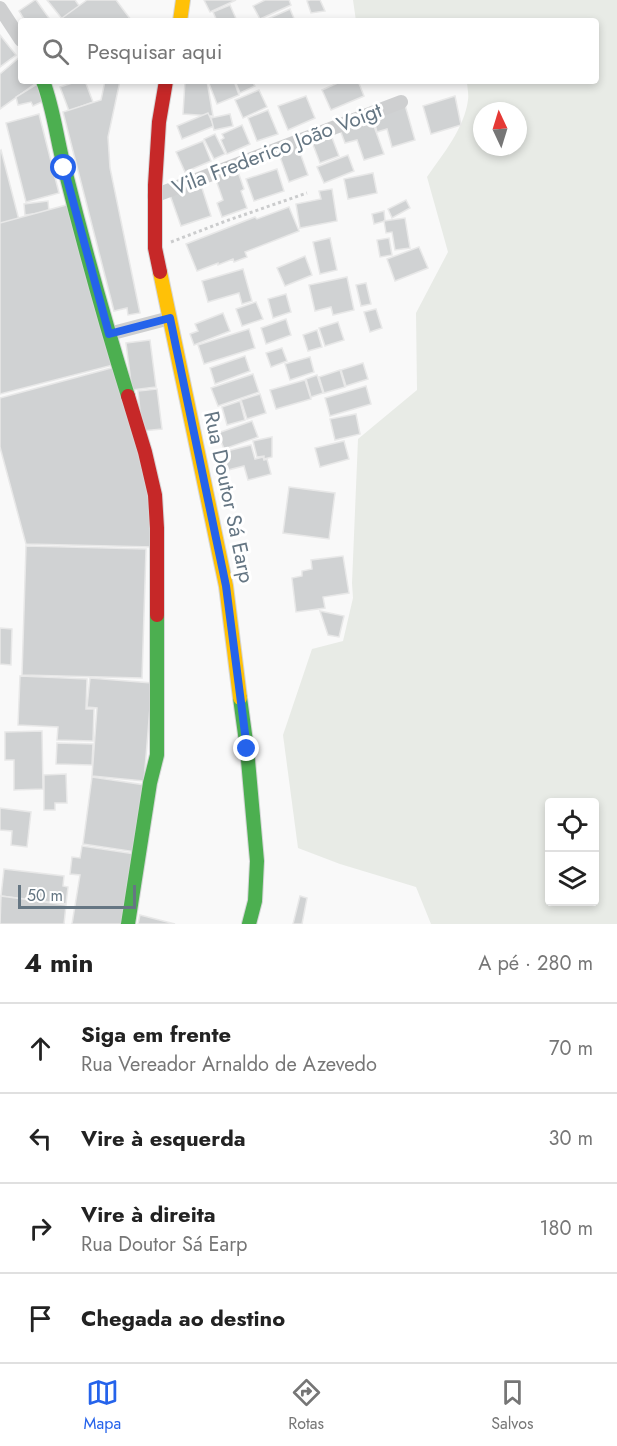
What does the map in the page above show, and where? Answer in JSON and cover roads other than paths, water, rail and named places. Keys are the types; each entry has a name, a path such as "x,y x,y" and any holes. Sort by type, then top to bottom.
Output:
{"main road":[{"path":"180,18 183,0"},
{"path":"44,84 64,168 109,334 145,452 155,495 157,755 150,783 128,924"},
{"name":"Rua Doutor Sá Earp","path":"165,84 160,107 154,196 155,248 226,586 247,749 257,861 255,902 249,924"}],"street":[{"path":"0,8 18,35"},
{"name":"Vila Frederico João Voigt","path":"154,196 401,102"},
{"path":"109,334 170,318"}]}
